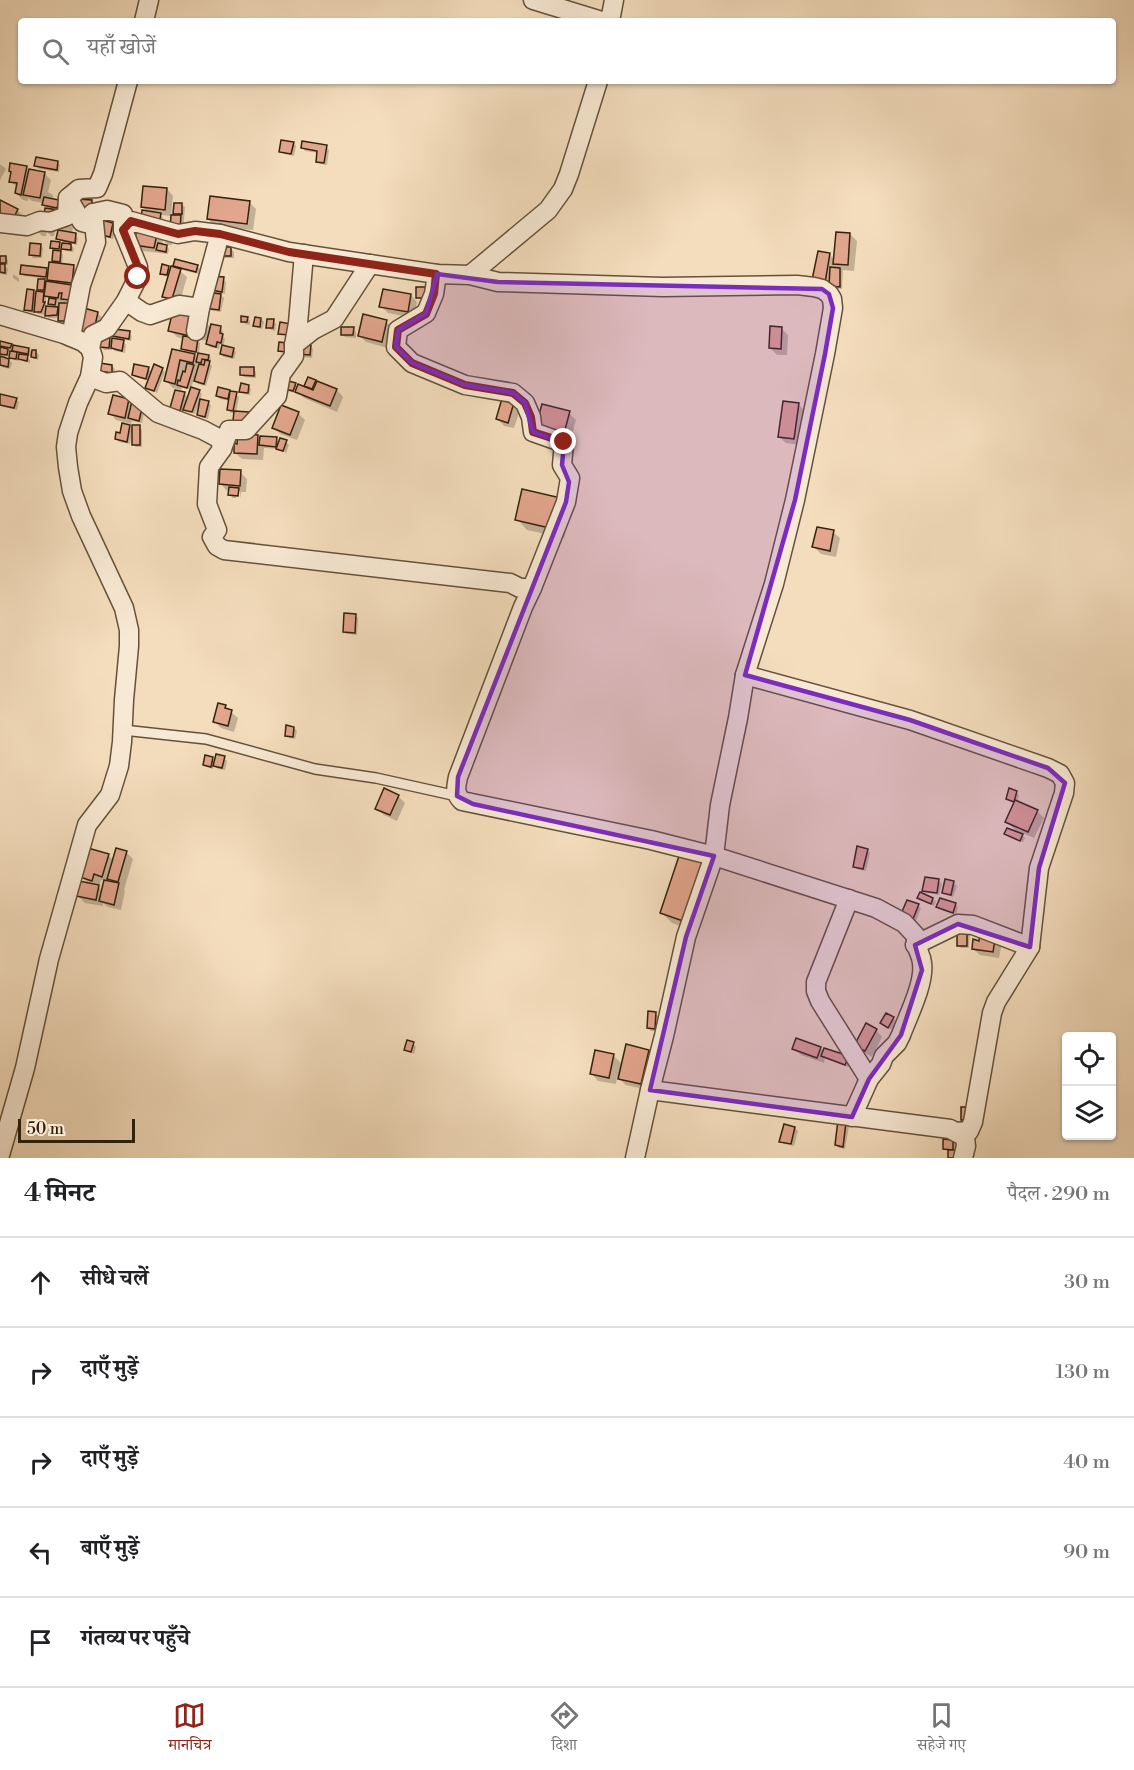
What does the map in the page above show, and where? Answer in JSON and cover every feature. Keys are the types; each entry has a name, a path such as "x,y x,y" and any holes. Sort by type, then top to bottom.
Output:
{"street":[{"path":"145,18 149,0"},
{"path":"533,0 592,18"},
{"path":"611,18 614,0"},
{"path":"0,222 27,226 40,221 50,222 67,216 68,198 78,189 97,188 103,174 127,84"},
{"path":"484,279 548,210 563,189 597,84"},
{"path":"68,198 82,222 90,224 93,213"},
{"path":"90,348 93,336 107,328 126,301 138,277 138,267 123,230 123,214 107,210 93,213"},
{"path":"71,336 81,285 96,242 93,213"},
{"path":"123,230 131,221 178,234 195,231 220,234 289,252 484,279 663,287 797,285 814,287 829,294 832,299 833,308 825,354 795,500 774,584 744,675 738,718 720,805 714,856 686,937 635,1158"},
{"path":"196,331 220,234"},
{"path":"303,254 294,356 281,374 277,396 246,430 229,430 222,449 209,467 207,504 217,546 224,550 532,588"},
{"path":"294,345 313,330 334,319 370,264"},
{"path":"436,274 434,294 426,314 398,330 396,347 412,363 465,385 513,393 525,403 531,417 533,432 564,442 562,465 570,478 566,502 458,777 455,790 457,796 462,801 473,804 641,838 714,856 876,908 904,923 916,936 915,945 922,962 920,984 897,1043 884,1056 881,1064 868,1079 852,1117"},
{"path":"126,301 150,315 179,305 200,308"},
{"path":"0,315 71,336 90,348 93,357 90,377 68,433 66,447 68,467 72,491 81,516 124,608 129,630 119,766 110,795 87,825 8,1095 0,1155"},
{"path":"90,377 106,383 120,381 158,413 220,439 222,449"},
{"path":"744,675 910,720 1048,768 1060,774 1065,783 1064,793 1039,868 1030,947 992,1012 973,1122 969,1131 956,1132"},
{"path":"849,899 821,967 816,982 816,991 868,1079"},
{"path":"915,945 958,924 973,925 1030,947"},
{"path":"650,1090 950,1130 965,1137 963,1158"}],"lane":[{"path":"123,730 206,740 315,769 376,778 457,796"}],"highlighted area":[{"path":"437,274 498,282 822,289 829,294 833,308 825,354 795,500 745,675 910,720 1048,768 1065,783 1039,868 1030,947 958,924 915,945 922,970 901,1035 869,1079 852,1117 650,1090 686,937 714,856 473,804 457,796 458,777 566,502 569,482 562,465 564,443 533,432 525,403 513,393 465,385 412,363 396,347 398,330 426,313"}],"building":[{"path":"281,140 294,142 291,154 279,152"},
{"path":"302,141 327,145 324,163 316,162 317,151 301,148"},
{"path":"36,157 58,161 57,170 34,166"},
{"path":"10,163 27,166 21,195 15,193 17,183 9,182"},
{"path":"29,169 45,172 40,198 23,195"},
{"path":"143,186 167,188 165,210 141,207"},
{"path":"210,196 250,201 247,224 207,219"},
{"path":"44,197 59,200 57,208 42,205"},
{"path":"77,199 92,200 91,212 76,210"},
{"path":"0,200 18,209 11,223 0,218"},
{"path":"174,203 182,203 182,214 173,214"},
{"path":"45,208 58,210 44,217"},
{"path":"142,210 161,213 159,225 141,222"},
{"path":"171,215 181,215 180,229 170,229"},
{"path":"102,220 113,223 110,237 98,234"},
{"path":"137,227 158,230 154,248 134,245"},
{"path":"58,230 76,233 75,243 56,239"},
{"path":"836,232 850,233 848,265 833,264"},
{"path":"51,241 60,242 59,249 50,248"},
{"path":"30,243 41,244 40,256 29,255"},
{"path":"62,243 71,244 71,250 61,249"},
{"path":"158,243 167,245 166,252 156,250"},
{"path":"219,247 231,247 231,256 219,256"},
{"path":"53,250 61,251 60,262 52,261"},
{"path":"818,251 830,253 825,283 812,280"},
{"path":"0,256 6,256 6,263 0,263"},
{"path":"175,259 198,265 196,272 173,266"},
{"path":"49,262 74,265 72,283 47,280"},
{"path":"0,264 5,264 5,273 0,272"},
{"path":"162,264 169,266 167,275 160,274"},
{"path":"21,265 47,268 46,277 20,274"},
{"path":"171,266 181,269 172,299 162,297"},
{"path":"830,267 840,268 840,287 829,286"},
{"path":"212,276 224,277 222,292 211,290"},
{"path":"38,279 45,279 44,290 37,290"},
{"path":"46,281 72,285 70,300 61,299 62,293 59,293 58,298 44,296"},
{"path":"416,287 426,287 426,298 416,298"},
{"path":"27,289 34,290 32,311 24,310"},
{"path":"383,289 411,294 408,312 379,307"},
{"path":"36,291 44,292 43,302 45,302 41,312 34,312"},
{"path":"207,292 221,294 219,310 204,308"},
{"path":"49,298 56,299 55,305 48,304"},
{"path":"59,303 70,303 69,321 58,321"},
{"path":"46,306 58,307 57,315 45,316"},
{"path":"84,308 98,312 93,335 78,331"},
{"path":"173,310 195,316 190,336 168,331"},
{"path":"363,314 387,320 382,342 358,336"},
{"path":"241,316 248,317 247,322 241,322"},
{"path":"255,317 261,318 260,327 253,326"},
{"path":"267,319 274,319 273,328 266,328"},
{"path":"280,322 291,324 289,335 278,334"},
{"path":"211,324 221,326 220,333 223,334 221,343 217,342 216,347 206,344"},
{"path":"770,326 782,327 781,349 769,348"},
{"path":"341,327 354,327 353,335 341,335"},
{"path":"114,329 130,331 129,339 112,336"},
{"path":"183,336 198,338 196,352 181,349"},
{"path":"100,337 110,338 109,348 100,347"},
{"path":"112,338 124,340 122,351 111,348"},
{"path":"0,341 12,344 10,348 0,346"},
{"path":"279,342 287,343 286,352 278,351"},
{"path":"299,343 311,345 310,355 298,354"},
{"path":"13,345 29,348 28,354 12,351"},
{"path":"222,345 234,348 232,357 220,354"},
{"path":"0,347 8,349 7,355 0,354"},
{"path":"172,349 195,354 193,363 180,360 175,384 164,381"},
{"path":"32,350 36,350 36,358 31,357"},
{"path":"10,351 17,352 16,359 9,358"},
{"path":"198,353 209,355 208,360 202,359 201,363 196,362"},
{"path":"19,354 28,355 27,361 18,359"},
{"path":"0,356 9,359 8,367 0,365"},
{"path":"205,360 210,361 204,384 194,381 199,364 204,365"},
{"path":"100,363 112,365 112,373 99,371"},
{"path":"187,363 194,365 187,388 177,385 183,371 185,372"},
{"path":"134,364 149,367 146,379 132,375"},
{"path":"154,364 163,368 154,391 145,388"},
{"path":"240,367 254,367 254,376 240,375"},
{"path":"308,377 316,380 312,389 304,386"},
{"path":"285,380 296,383 293,391 282,388"},
{"path":"317,381 337,389 330,406 295,392 298,384 313,390"},
{"path":"241,383 249,385 248,393 239,392"},
{"path":"191,387 200,390 192,412 183,410"},
{"path":"218,387 230,390 228,399 216,396"},
{"path":"175,390 185,392 180,411 170,408"},
{"path":"230,391 237,392 233,411 227,410"},
{"path":"0,394 17,398 14,408 0,405"},
{"path":"113,395 129,399 125,418 108,414"},
{"path":"503,395 515,399 508,423 496,419"},
{"path":"200,399 209,401 205,417 197,415"},
{"path":"132,401 143,404 139,421 128,418"},
{"path":"783,401 799,403 794,439 778,437"},
{"path":"542,404 570,411 563,437 535,429"},
{"path":"281,405 299,412 290,435 272,428"},
{"path":"234,411 249,412 248,423 233,421"},
{"path":"122,423 130,425 127,442 115,439 116,432 120,433"},
{"path":"132,425 140,425 140,445 132,445"},
{"path":"238,434 258,435 257,454 234,453 234,443 237,444"},
{"path":"260,436 277,437 276,447 259,445"},
{"path":"280,438 287,440 283,451 276,449"},
{"path":"220,469 241,470 240,486 219,484"},
{"path":"229,487 239,488 238,496 228,495"},
{"path":"522,489 561,498 554,529 515,520"},
{"path":"817,527 834,530 830,551 812,547"},
{"path":"344,613 356,614 355,633 343,632"},
{"path":"218,703 232,710 228,726 213,722"},
{"path":"286,725 294,727 293,737 285,736"},
{"path":"216,754 225,756 222,768 213,766"},
{"path":"205,755 213,757 211,767 203,765"},
{"path":"384,788 399,795 390,815 375,809"},
{"path":"1009,788 1017,791 1014,802 1006,799"},
{"path":"1015,800 1038,810 1028,832 1005,822"},
{"path":"1007,828 1023,834 1020,841 1004,834"},
{"path":"857,846 868,849 863,869 853,867"},
{"path":"88,848 109,854 102,877 94,874 92,881 80,877"},
{"path":"116,848 127,851 118,882 107,879"},
{"path":"681,850 704,858 683,921 660,913"},
{"path":"925,877 939,879 937,893 922,891"},
{"path":"945,879 954,881 951,895 942,893"},
{"path":"104,880 119,883 114,905 99,901"},
{"path":"79,881 99,885 96,900 76,896"},
{"path":"920,892 933,898 931,904 917,898"},
{"path":"940,898 956,903 953,913 936,907"},
{"path":"907,900 919,904 913,919 901,914"},
{"path":"957,925 967,926 967,946 957,946"},
{"path":"980,932 996,934 993,952 972,949 973,939 979,941"},
{"path":"648,1011 656,1012 655,1029 647,1028"},
{"path":"886,1013 894,1017 888,1028 880,1023"},
{"path":"866,1023 877,1029 865,1051 854,1046"},
{"path":"796,1038 821,1047 817,1058 792,1049"},
{"path":"407,1040 414,1042 411,1052 404,1050"},
{"path":"626,1044 649,1050 641,1084 618,1079"},
{"path":"824,1048 849,1056 845,1065 821,1056"},
{"path":"595,1050 614,1054 609,1078 590,1074"},
{"path":"961,1107 968,1107 968,1120 961,1120"},
{"path":"838,1120 846,1122 843,1147 835,1145"},
{"path":"784,1124 795,1127 791,1144 779,1142"},
{"path":"943,1139 953,1140 953,1150 943,1149"},
{"path":"948,1150 957,1150 957,1158 948,1158"}],"route":[{"path":"138,277 138,267 123,230 131,221 178,234 195,231 220,234 289,252 436,274 434,294 426,314 398,330 396,347 412,363 465,385 513,393 525,403 531,417 533,432 564,442"}]}
